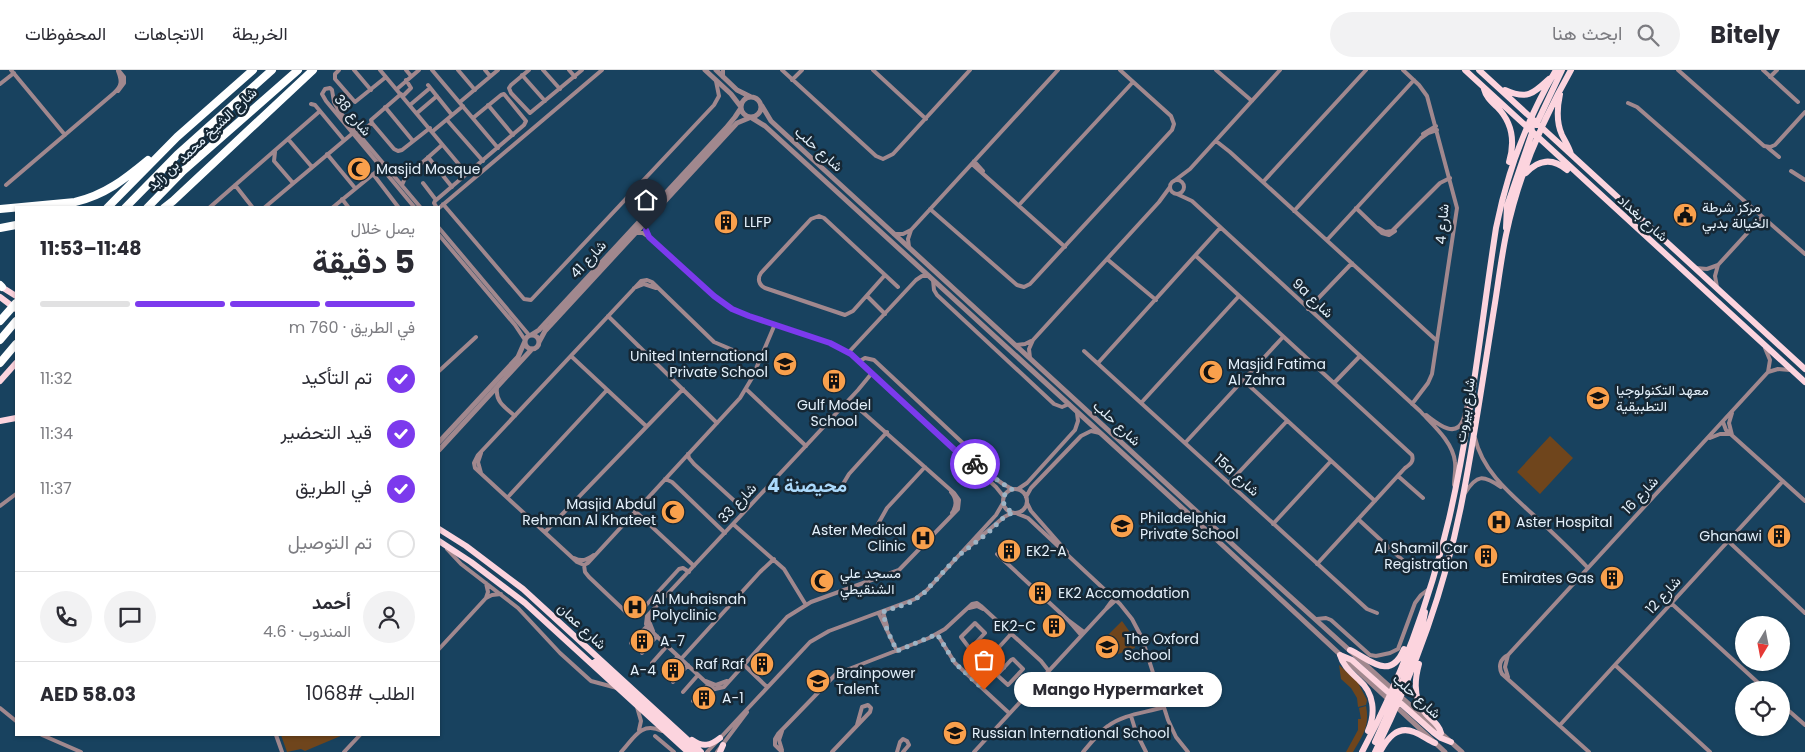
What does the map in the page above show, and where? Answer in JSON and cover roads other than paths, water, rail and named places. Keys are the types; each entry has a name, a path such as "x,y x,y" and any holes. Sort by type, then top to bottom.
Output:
{"highway":[{"path":"32,206 75,202 98,195 119,184 177,137 253,70"},
{"name":"شارع الشيخ محمد بن زايد","path":"127,206 177,155 272,70"},
{"name":"شارع الشيخ محمد بن زايد","path":"149,206 183,171 298,70"},
{"path":"168,205 312,70"},
{"path":"109,206 177,137"},
{"path":"0,209 15,208"},
{"path":"0,228 15,225"},
{"path":"0,321 15,304"},
{"path":"0,340 15,322"},
{"path":"0,363 15,345"}],"main road":[{"name":"شارع بغداد","path":"1464,70 1805,382"},
{"name":"شارع بغداد","path":"1479,70 1805,369"},
{"name":"شارع بيروت","path":"1425,603 1442,549 1455,489 1496,228 1507,179 1526,128 1556,70"},
{"path":"1539,125 1562,70"},
{"path":"1506,234 1507,206 1536,130 1571,70"},
{"path":"1499,88 1515,95 1527,95 1536,91 1552,77"},
{"path":"1563,84 1558,108 1558,121 1560,131 1572,155"},
{"path":"1484,88 1487,97 1507,119 1511,131 1512,150 1507,179"},
{"path":"1531,118 1535,135"},
{"name":"شارع بيروت","path":"1363,751 1421,651 1441,587 1463,497 1506,234 1535,135"},
{"path":"1523,176 1532,167 1541,162 1557,163 1618,212"},
{"path":"2,287 15,295"},
{"path":"0,298 15,308"},
{"path":"0,382 15,364"},
{"path":"0,421 15,418"},
{"name":"شارع عمان","path":"440,530 466,546 523,589 701,752"},
{"name":"شارع عمان","path":"441,542 485,572 525,604 688,752"},
{"path":"1350,650 1376,665 1384,666 1394,663 1402,654 1414,622 1425,603"},
{"path":"1371,752 1423,623 1425,603"},
{"path":"573,647 603,669 694,752"},
{"path":"1421,651 1415,678 1416,694 1422,709 1438,725 1441,733"},
{"path":"1340,655 1352,660 1437,735 1451,742"},
{"path":"1340,655 1346,667 1366,688 1372,703 1372,719 1363,751"},
{"name":"شارع بيروت","path":"1375,752 1394,698"},
{"path":"674,727 701,745 722,741"},
{"path":"1380,752 1390,736 1401,730 1414,732 1435,743"},
{"path":"718,752 722,741"}],"street":[{"path":"6,185 122,88 124,83 123,75 117,70"},
{"path":"339,70 334,78 354,102 358,101 386,77"},
{"path":"354,70 371,90"},
{"path":"380,70 467,174"},
{"path":"406,70 411,76"},
{"path":"396,89 418,70"},
{"path":"432,70 498,148"},
{"path":"458,70 475,90"},
{"path":"485,70 493,72"},
{"path":"529,70 509,88 516,99 530,113 582,70"},
{"path":"543,70 560,89"},
{"path":"569,70 574,77"},
{"path":"440,206 602,70"},
{"path":"705,70 731,94 741,107 742,113 750,118 759,114 762,106 759,101 740,92 716,70"},
{"path":"723,70 724,78"},
{"path":"782,70 881,159 891,156 970,70"},
{"path":"792,80 802,70"},
{"path":"873,70 926,119"},
{"path":"961,70 966,75"},
{"path":"1050,70 1056,71"},
{"path":"931,208 1015,283 1024,287 1030,284 1171,132 1174,124 1171,116 1120,70"},
{"path":"1216,70 1251,102"},
{"path":"1159,202 1166,197 1182,192 1186,175 1190,169 1280,70"},
{"path":"1263,182 1366,70"},
{"name":"شارع 4","path":"1403,70 1427,96 1457,212 1432,374 1411,403"},
{"path":"1678,70 1759,142 1779,157"},
{"path":"1763,70 1798,102"},
{"path":"1770,77 1777,70"},
{"path":"894,234 903,234 911,230 1056,71"},
{"path":"0,84 12,72 65,135"},
{"path":"460,102 493,72"},
{"path":"522,75 545,101"},
{"path":"443,204 524,299 531,300 714,105 719,91 715,79"},
{"path":"266,206 354,132 363,130 372,123 373,117 411,88 406,80"},
{"path":"1294,211 1415,81"},
{"path":"1019,205 1133,82"},
{"path":"410,104 429,86 452,115"},
{"name":"شارع 38","path":"414,206 324,98 322,93 326,88 332,90 337,108 354,132 361,136 419,206"},
{"path":"436,206 434,203 436,200 513,135 526,121 506,95 501,94 473,118"},
{"path":"324,98 329,99 334,95"},
{"path":"417,113 437,96"},
{"path":"741,107 744,100 752,97"},
{"path":"1628,103 1637,107 1805,254"},
{"path":"311,104 315,105 344,140"},
{"path":"488,105 513,135"},
{"path":"372,123 396,151 402,150 447,120 463,106"},
{"name":"شارع حلب","path":"762,106 771,121 1350,650 1445,752"},
{"path":"385,107 413,141"},
{"name":"شارع 41","path":"530,335 541,327 726,128 738,114 741,107"},
{"path":"210,206 275,152 320,111"},
{"path":"1767,147 1773,147 1805,112"},
{"name":"شارع 41","path":"539,342 545,331 737,124 750,118"},
{"name":"شارع حلب","path":"750,118 763,124 1340,655"},
{"path":"447,120 483,160"},
{"path":"1327,240 1421,138 1436,128"},
{"path":"361,136 363,130"},
{"path":"1759,142 1770,145 1780,139"},
{"path":"288,140 312,167"},
{"path":"1217,140 1437,342"},
{"path":"402,185 405,178 442,145"},
{"path":"275,152 274,158 276,163"},
{"path":"327,154 355,188"},
{"path":"428,157 452,187"},
{"path":"266,159 276,163 293,183"},
{"path":"973,163 1065,247"},
{"path":"334,206 381,166"},
{"path":"1030,358 1029,349 1033,340 1159,202 1174,181 1190,169"},
{"path":"1791,172 1805,180"},
{"path":"373,174 397,206"},
{"path":"1356,208 1386,235 1393,232 1449,176"},
{"path":"398,179 405,178"},
{"path":"1174,181 1180,181 1184,187"},
{"path":"423,184 436,200"},
{"path":"235,185 251,206"},
{"path":"1170,187 1176,194"},
{"name":"9a شارع","path":"1184,187 1192,201 1221,229 1411,403 1443,428 1452,429 1462,422 1471,394"},
{"name":"9a شارع","path":"1176,194 1192,201"},
{"path":"342,199 347,206"},
{"path":"885,275 853,312 842,315 765,288 760,284 759,278 761,273 811,219 819,216 824,218 898,287"},
{"path":"1717,289 1715,276 1718,265 1762,217"},
{"path":"646,222 646,230 649,237"},
{"path":"440,229 530,335 537,337 539,342 440,449"},
{"path":"1098,363 1221,229"},
{"path":"909,247 908,238 911,230"},
{"path":"636,234 642,233 649,237 723,302 743,314 824,341 849,354 860,362 1004,497"},
{"path":"440,236 514,326 527,347 532,349"},
{"path":"1196,256 1405,448 1410,458 1406,468 1317,564"},
{"path":"1108,257 1156,300"},
{"path":"1310,310 1352,263"},
{"path":"1693,267 1707,269 1718,265"},
{"path":"916,280 920,267"},
{"path":"849,354 916,280 922,276 931,278 937,295 1054,404 1062,407 1069,404"},
{"path":"760,360 714,342 652,282 647,280 638,282 482,451 478,462 483,475 577,562 584,565 590,562 746,390 760,360 773,324"},
{"path":"867,296 885,314"},
{"path":"1141,403 1239,296"},
{"path":"606,318 718,422"},
{"path":"1427,332 1438,334"},
{"path":"440,441 518,357 525,341 530,335"},
{"path":"1185,443 1283,336"},
{"path":"440,370 476,337"},
{"path":"1015,345 1025,344 1033,340"},
{"path":"1764,346 1770,360 1768,372 1778,369 1792,371"},
{"name":"15a شارع","path":"1084,351 1367,609 1377,613"},
{"path":"570,356 646,426"},
{"path":"1334,383 1360,356"},
{"path":"860,362 865,358 874,360 952,434 992,468"},
{"name":"شارع 16","path":"1508,656 1768,372"},
{"name":"شارع 33","path":"647,626 647,616 873,374"},
{"path":"1243,380 1375,501"},
{"path":"497,387 496,394 499,401 515,416"},
{"path":"547,533 682,388"},
{"path":"508,497 607,390"},
{"path":"746,390 806,446"},
{"path":"486,399 499,401"},
{"path":"631,643 647,626 706,683 719,685 731,678 780,623 804,605 898,570 958,509 959,500 957,496 850,399"},
{"path":"1732,435 1729,423 1733,410"},
{"path":"1018,489 1029,480 1074,430 1078,421 1077,411"},
{"name":"9a شارع","path":"1420,411 1453,452 1455,489"},
{"path":"1229,483 1287,421"},
{"path":"1723,421 1724,428 1805,501"},
{"path":"942,438 946,428"},
{"path":"1026,497 1031,488 1081,436 1091,431 1102,434"},
{"path":"840,489 849,474 887,432"},
{"path":"942,438 952,434"},
{"path":"1474,434 1482,460 1505,489 1589,566"},
{"path":"1706,440 1720,434 1732,435"},
{"path":"957,452 1012,489"},
{"path":"688,454 694,464 740,506 747,509"},
{"path":"1273,524 1331,461"},
{"path":"878,524 887,508 925,467"},
{"path":"1398,476 1423,498"},
{"path":"1463,497 1472,483 1481,478 1491,480 1505,489"},
{"path":"665,479 672,482 725,533"},
{"name":"شارع 12","path":"1560,725 1783,481"},
{"path":"707,752 722,741 753,702 804,647 816,638 829,631 909,603 922,595 996,515 1007,492 1012,489 1018,489 1023,492 1031,511 1082,568"},
{"path":"0,506 15,495"},
{"path":"1003,503 1006,508 1028,518 1128,613 1139,631 1173,732 1188,752"},
{"path":"959,555 988,533 1004,517 1022,510 1027,503"},
{"path":"636,511 694,566"},
{"path":"1358,520 1410,567"},
{"path":"734,523 786,571 804,605"},
{"path":"1728,541 1805,613"},
{"path":"441,542 459,563 526,615 560,653 591,681 617,688"},
{"path":"571,556 579,560 585,560 596,554"},
{"path":"997,554 1083,634"},
{"path":"663,673 694,644 773,558"},
{"path":"584,565 585,572 589,577 628,614 634,616 638,614 679,569 683,568 689,572"},
{"path":"486,583 488,589 486,598"},
{"path":"1317,619 1326,618 1331,620 1370,655 1376,656 1392,653 1399,646 1415,602 1429,589"},
{"path":"440,648 486,598 495,594 501,594"},
{"path":"974,752 1115,599"},
{"path":"1671,603 1756,681"},
{"path":"782,752 779,740 783,729 836,674 937,634 971,607 976,606 987,612 1050,669"},
{"path":"653,610 650,624 656,635"},
{"path":"881,613 895,651"},
{"path":"975,623 986,633 976,642 970,649 961,638 975,623"},
{"path":"937,634 952,659 1009,714"},
{"path":"971,678 1011,634"},
{"path":"642,653 656,635"},
{"path":"976,642 1004,668"},
{"path":"652,663 667,646"},
{"path":"1506,677 1505,670 1508,656"},
{"path":"1508,656 1500,663 1500,671 1589,752"},
{"path":"1012,659 1023,669 1008,685 997,675 1004,668 1012,659"},
{"path":"1615,664 1710,752"},
{"path":"673,682 688,665"},
{"path":"742,665 766,688"},
{"path":"683,692 698,675"},
{"path":"693,702 706,683"},
{"name":"شارع حلب","path":"1394,698 1441,733 1462,752"},
{"path":"722,741 753,702"},
{"path":"832,752 870,712 871,708 868,705 862,707 857,725"},
{"path":"1083,752 1107,727 1120,719 1164,706"},
{"path":"637,707 641,721 638,733"},
{"path":"0,708 15,720"},
{"path":"1790,712 1805,725"},
{"path":"1131,716 1136,732 1146,752"},
{"path":"622,751 638,733 650,727 667,733"},
{"path":"44,736 81,752"},
{"path":"276,736 282,752"},
{"path":"344,752 359,736"},
{"path":"655,736 674,752"},
{"path":"897,752 903,739 909,744 903,752"},
{"path":"1580,752 1584,747"}],"place":[{"name":"Masjid Mosque","path":"359,169"},
{"name":"مركز شرطة الخيالة بدبي","path":"1685,215"},
{"name":"LLFP","path":"726,222"},
{"name":"United International Private School","path":"785,364"},
{"name":"Masjid Fatima Al Zahra","path":"1211,372"},
{"name":"Gulf Model School","path":"834,381"},
{"name":"معهد التكنولوجيا التطبيقية","path":"1598,398"},
{"name":"Masjid Abdul Rehman Al Khateet","path":"673,512"},
{"name":"Aster Hospital","path":"1499,522"},
{"name":"Philadelphia Private School","path":"1122,526"},
{"name":"Ghanawi","path":"1779,536"},
{"name":"Aster Medical Clinic","path":"923,538"},
{"name":"EK2-A","path":"1009,551"},
{"name":"Al Shamil Car Registration","path":"1486,556"},
{"name":"Emirates Gas","path":"1612,578"},
{"name":"مسجد علي الشنقيطي","path":"822,581"},
{"name":"EK2 Accomodation","path":"1040,593"},
{"name":"Al Muhaisnah Polyclinic","path":"635,607"},
{"name":"EK2-C","path":"1054,626"},
{"name":"A-7","path":"642,641"},
{"name":"The Oxford School","path":"1107,647"},
{"name":"Raf Raf","path":"762,664"},
{"name":"A-4","path":"673,670"},
{"name":"Brainpower Talent","path":"818,681"},
{"name":"Mango Hypermarket","path":"984,690"},
{"name":"A-1","path":"704,698"},
{"name":"Russian International School","path":"955,733"}],"district":[{"name":"محيصنة 4","path":"807,485"}]}
